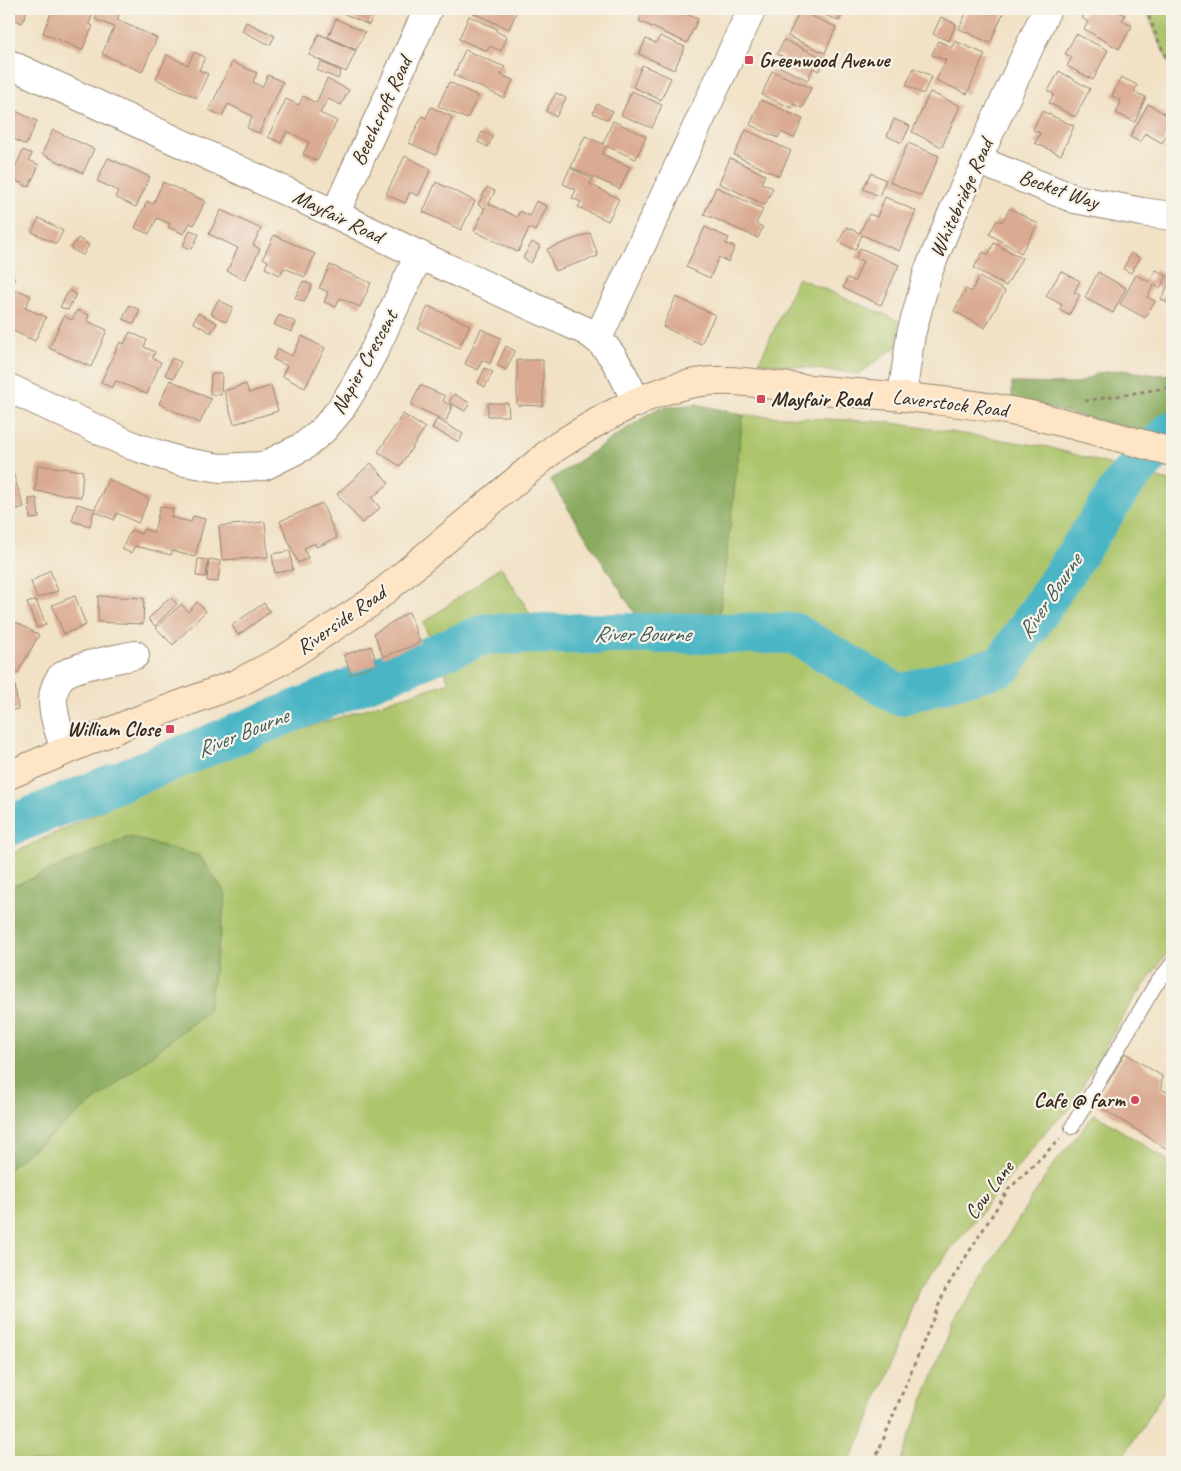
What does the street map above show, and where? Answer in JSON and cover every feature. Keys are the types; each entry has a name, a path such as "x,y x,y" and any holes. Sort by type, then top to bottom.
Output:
{"street":[{"name":"Beechcroft Road","path":"335,214 428,9"},
{"path":"598,338 752,9"},
{"name":"Whitebridge Road","path":"902,396 911,334 928,272 952,214 1047,9"},
{"name":"Mayfair Road","path":"9,64 586,331 598,338 614,357 637,403"},
{"name":"Becket Way","path":"978,160 1075,199 1172,216"},
{"name":"Napier Crescent","path":"9,388 133,446 179,461 220,468 264,466 304,446 324,430 340,410 374,351 419,255"},
{"name":"Laverstock Road","path":"637,403 672,389 693,383 716,380 902,396 1012,411 1172,452"},
{"name":"Riverside Road","path":"9,775 65,750 238,683 286,658 370,603 555,448 585,429 637,403"},
{"path":"65,750 55,716 53,701 55,688 61,677 71,670 135,655"}],"lane":[{"path":"1072,1127 1154,986 1172,964"}],"path":[{"path":"1146,9 1158,42 1172,69"},
{"path":"1082,401 1172,387"},
{"name":"Cow Lane","path":"874,1462 945,1290 1008,1190 1072,1127"}],"green space":[{"path":"1146,9 1172,9 1172,69 1159,42"},
{"path":"798,278 899,321 897,346 859,374 759,362"},
{"path":"1120,370 1159,375 1172,374 1172,439 1012,399 1012,383 1077,384 1098,373"},
{"path":"696,404 743,415 719,618 638,618 550,480 658,408"},
{"path":"743,415 886,422 1048,447 1172,482 1172,946 1127,1009 1068,1111 1051,1125 921,1287 863,1434 849,1462 9,1462 9,1167 12,1166 129,837 9,888 9,855 212,758 449,682 423,623 501,567 533,618 719,618"},
{"path":"129,837 200,856 226,895 208,1011 9,1167 9,888"},
{"path":"1095,1114 1172,1163 1172,1379 1120,1462 900,1462 951,1326 1051,1168"}],"building":[{"path":"9,9 28,9 22,23 9,17"},
{"path":"53,9 82,9 93,14 89,24 93,26 82,50 43,33"},
{"path":"99,9 122,9 117,20 157,38 142,72 102,54 114,27 95,19"},
{"path":"334,9 376,9 369,25"},
{"path":"473,9 518,9 509,29 471,12"},
{"path":"652,9 675,9 698,19 687,43 639,21 644,10 650,13"},
{"path":"811,9 844,9 839,21"},
{"path":"968,9 1005,9 990,43 959,29"},
{"path":"1087,9 1113,9 1125,15 1122,21 1132,26 1119,49 1084,29 1088,22 1082,18"},
{"path":"800,11 836,27 825,53 788,36"},
{"path":"469,16 497,29 496,31 507,37 501,51 490,46 487,51 459,39"},
{"path":"941,17 956,24 949,41 933,34"},
{"path":"336,19 365,32 356,50 328,37"},
{"path":"246,22 275,36 270,45 242,31"},
{"path":"319,34 356,51 346,72 309,55"},
{"path":"1076,34 1108,50 1093,80 1067,66 1072,57 1065,54"},
{"path":"660,36 685,47 674,70 639,54 646,39 656,43"},
{"path":"784,40 824,58 819,71 813,68 808,80 780,67 784,57 777,54"},
{"path":"938,41 952,47 955,41 985,54 967,94 936,80 946,60 932,55"},
{"path":"465,50 505,67 501,75 513,80 504,98 454,75"},
{"path":"194,52 205,57 199,70 208,74 197,98 156,79 167,55 188,65"},
{"path":"232,62 257,73 253,82 262,87 268,75 283,82 259,133 247,128 252,116 228,104 222,116 209,110"},
{"path":"321,62 341,71 338,79 317,70"},
{"path":"642,65 671,78 661,100 633,87"},
{"path":"914,68 932,76 923,94 906,85"},
{"path":"772,71 811,88 802,108 794,104 792,108 762,95"},
{"path":"1059,71 1090,89 1075,117 1049,103 1054,94 1048,91"},
{"path":"1121,77 1137,85 1134,92 1146,97 1135,122 1116,113 1121,101 1112,96"},
{"path":"327,79 349,90 341,105 328,99 320,113 337,121 317,161 303,154 309,142 287,131 281,143 268,137 286,99 299,105 303,96 316,103"},
{"path":"449,82 478,96 467,119 438,106"},
{"path":"632,91 662,105 652,128 621,115"},
{"path":"930,92 960,106 942,147 912,132"},
{"path":"556,93 566,98 556,117 546,111"},
{"path":"761,100 803,119 794,138 781,132 778,138 750,125"},
{"path":"597,104 613,111 608,120 593,113"},
{"path":"1148,104 1172,118 1172,125 1162,143 1145,133 1140,142 1130,137"},
{"path":"431,107 452,117 436,155 409,143 422,116 426,118"},
{"path":"9,108 37,121 26,145 9,137"},
{"path":"1042,111 1074,126 1061,155 1035,143 1040,133 1033,130"},
{"path":"894,119 910,126 902,143 887,136"},
{"path":"613,121 646,136 636,159 606,146 602,154 630,167 620,189 571,167 585,136 603,144"},
{"path":"53,130 94,149 83,173 42,154"},
{"path":"746,130 791,151 779,176 734,155"},
{"path":"482,132 493,136 488,147 478,142"},
{"path":"1172,132 1172,148 1166,145"},
{"path":"908,143 939,156 921,196 890,182"},
{"path":"23,150 32,154 29,160 39,165 29,187 10,178"},
{"path":"405,156 431,169 418,196 410,192 405,203 386,194"},
{"path":"108,158 150,177 136,207 115,197 118,191 97,181"},
{"path":"730,158 765,175 761,183 773,188 765,205 719,183"},
{"path":"570,168 593,179 590,184 619,199 608,221 578,207 581,202 572,198 576,190 563,184"},
{"path":"871,173 886,180 879,196 863,189"},
{"path":"163,182 205,201 194,225 190,223 184,234 168,227 170,224 157,218 149,234 135,228 147,201 153,204"},
{"path":"436,182 475,201 461,230 423,212"},
{"path":"487,187 495,191 489,204 517,217 520,211 529,216 536,201 547,206 535,231 529,228 518,252 474,231 485,208 478,205"},
{"path":"716,187 763,209 756,224 763,227 758,238 704,214"},
{"path":"885,197 916,211 899,251 862,235 855,250 839,242 846,227 860,233 869,214 877,217"},
{"path":"1010,208 1038,224 1021,253 989,234 997,220 1002,222"},
{"path":"221,210 261,229 253,245 260,249 245,280 227,271 238,248 209,234"},
{"path":"39,218 63,231 56,244 32,232"},
{"path":"705,227 729,238 726,244 735,247 728,262 719,257 710,278 686,267"},
{"path":"190,230 199,234 192,249 183,246"},
{"path":"590,233 598,256 555,271 547,249"},
{"path":"274,235 315,254 305,277 284,268 280,275 265,268 268,261 263,258"},
{"path":"78,238 89,245 83,255 71,249"},
{"path":"532,242 540,246 531,263 523,258"},
{"path":"994,243 1022,258 1006,286 974,268 983,252 988,255"},
{"path":"860,248 899,265 881,305 843,288 847,278 855,281 863,261 856,258"},
{"path":"1131,253 1140,258 1131,273 1123,269"},
{"path":"330,265 371,283 360,307 340,298 336,307 324,302 328,292 319,288"},
{"path":"1156,270 1167,276 1160,288 1154,285 1147,297 1155,301 1145,318 1120,304 1136,275 1150,282"},
{"path":"1061,271 1080,281 1074,292 1080,295 1069,315 1059,310 1062,305 1046,296"},
{"path":"1098,272 1126,288 1113,313 1085,298"},
{"path":"9,275 15,278 9,290"},
{"path":"979,277 1005,291 985,328 954,311 966,289 971,292"},
{"path":"1172,278 1172,306 1161,299"},
{"path":"303,281 312,285 304,302 295,298"},
{"path":"16,289 31,296 25,308 46,317 35,341 9,329 9,301"},
{"path":"69,290 76,294 68,310 60,307"},
{"path":"676,297 715,315 701,344 663,327"},
{"path":"218,300 233,307 226,322 211,314"},
{"path":"129,305 140,310 134,324 123,319"},
{"path":"428,306 470,325 459,348 418,329"},
{"path":"77,310 89,315 87,321 107,330 91,367 49,348 64,316 72,320"},
{"path":"198,313 217,323 211,333 193,322"},
{"path":"279,315 296,322 292,332 274,325"},
{"path":"481,329 501,338 490,364 482,360 478,370 465,364"},
{"path":"130,332 147,340 144,347 155,352 152,358 161,362 147,394 116,381 112,388 101,382 120,342 124,344"},
{"path":"302,336 325,348 305,388 282,376 287,366 273,359 278,349 292,356"},
{"path":"506,346 515,351 506,370 497,365"},
{"path":"172,358 181,362 174,378 165,375"},
{"path":"517,360 543,360 543,406 517,405"},
{"path":"485,368 493,372 485,387 478,383"},
{"path":"211,374 222,374 221,395 210,394"},
{"path":"170,380 211,399 200,423 159,404"},
{"path":"246,384 249,393 271,386 278,411 234,424 224,391"},
{"path":"420,385 445,396 443,401 452,406 446,421 411,405"},
{"path":"454,394 470,403 465,411 449,402"},
{"path":"488,403 508,403 509,416 488,416"},
{"path":"403,414 425,428 400,466 378,452"},
{"path":"437,419 463,434 459,442 432,428"},
{"path":"371,463 389,483 372,498 380,508 362,523 337,494"},
{"path":"38,465 83,471 81,497 35,491"},
{"path":"12,470 24,507 9,512 9,471"},
{"path":"108,479 149,499 138,523 117,513 114,520 94,511 90,526 72,521 77,504 95,509"},
{"path":"37,498 39,518 30,519 29,499"},
{"path":"322,503 337,538 316,547 315,543 304,548 308,558 298,563 280,521"},
{"path":"160,506 173,509 171,517 191,522 193,516 205,519 195,557 172,551 171,555 135,546 131,553 122,549 131,530 141,534 143,529 154,532"},
{"path":"265,522 268,557 222,560 219,526"},
{"path":"290,551 293,570 275,573 272,554"},
{"path":"198,559 208,560 206,577 196,576"},
{"path":"209,559 220,561 218,582 207,581"},
{"path":"50,570 58,591 37,598 31,582"},
{"path":"75,596 86,625 64,634 52,605"},
{"path":"98,596 144,598 143,624 98,622"},
{"path":"170,597 177,604 155,626 148,619"},
{"path":"36,600 46,625 37,628 27,603"},
{"path":"197,602 206,611 173,645 156,628 181,604 188,612"},
{"path":"264,603 270,612 238,635 232,625"},
{"path":"409,612 420,643 383,657 374,633"},
{"path":"16,622 39,635 17,674 9,670 9,636"},
{"path":"371,646 377,664 351,674 344,655"},
{"path":"15,685 18,709 9,711 9,686"},
{"name":"Cafe @ farm","path":"1125,1053 1162,1076 1161,1089 1172,1095 1172,1152 1095,1104"}],"waterway":[{"name":"River Bourne","path":"9,826 485,634 794,633 899,695 1003,665 1124,483 1172,431"}],"place":[{"name":"Greenwood Avenue","path":"749,60"},
{"name":"Mayfair Road","path":"761,399"},
{"name":"William Close","path":"170,729"},
{"name":"Cafe @ farm","path":"1135,1100"}]}
